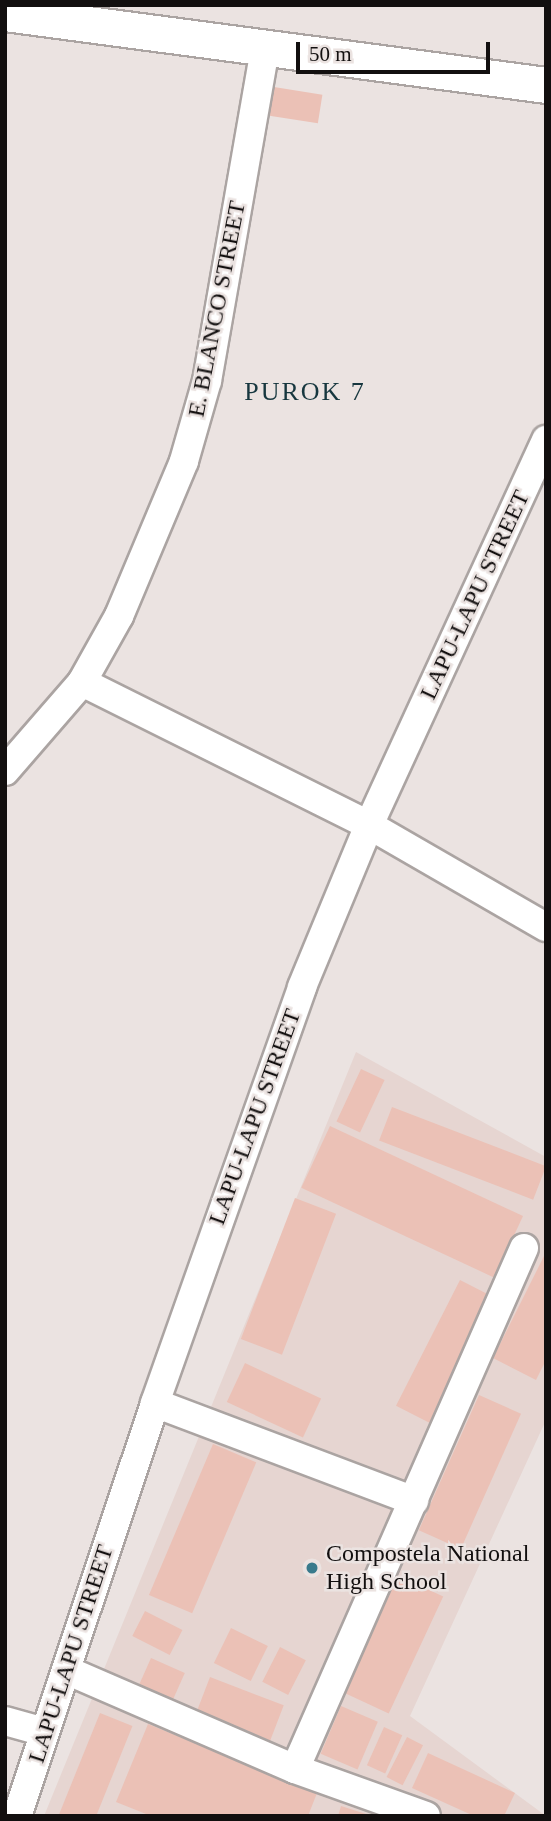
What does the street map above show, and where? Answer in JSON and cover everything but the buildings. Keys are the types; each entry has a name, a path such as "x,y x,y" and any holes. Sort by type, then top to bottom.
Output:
{"main road":[{"path":"5,13 546,85"}],"street":[{"name":"E. BLANCO STREET","path":"5,771 82,682 157,533 207,381 265,49"},
{"name":"LAPU-LAPU STREET","path":"17,1816 155,1403 302,987 369,825 546,440"},
{"path":"82,682 369,825 546,927"},
{"path":"295,1769 524,1248"},
{"path":"155,1403 414,1501"},
{"path":"66,1670 295,1769 426,1816"},
{"path":"5,1721 45,1732"}],"shaded area":[{"name":"Compostela National High School","path":"356,1052 546,1157 546,1420 410,1716 546,1816 44,1816"}],"place":[{"name":"Compostela National High School","path":"312,1568"}],"district":[{"name":"PUROK 7","path":"305,392"}]}
